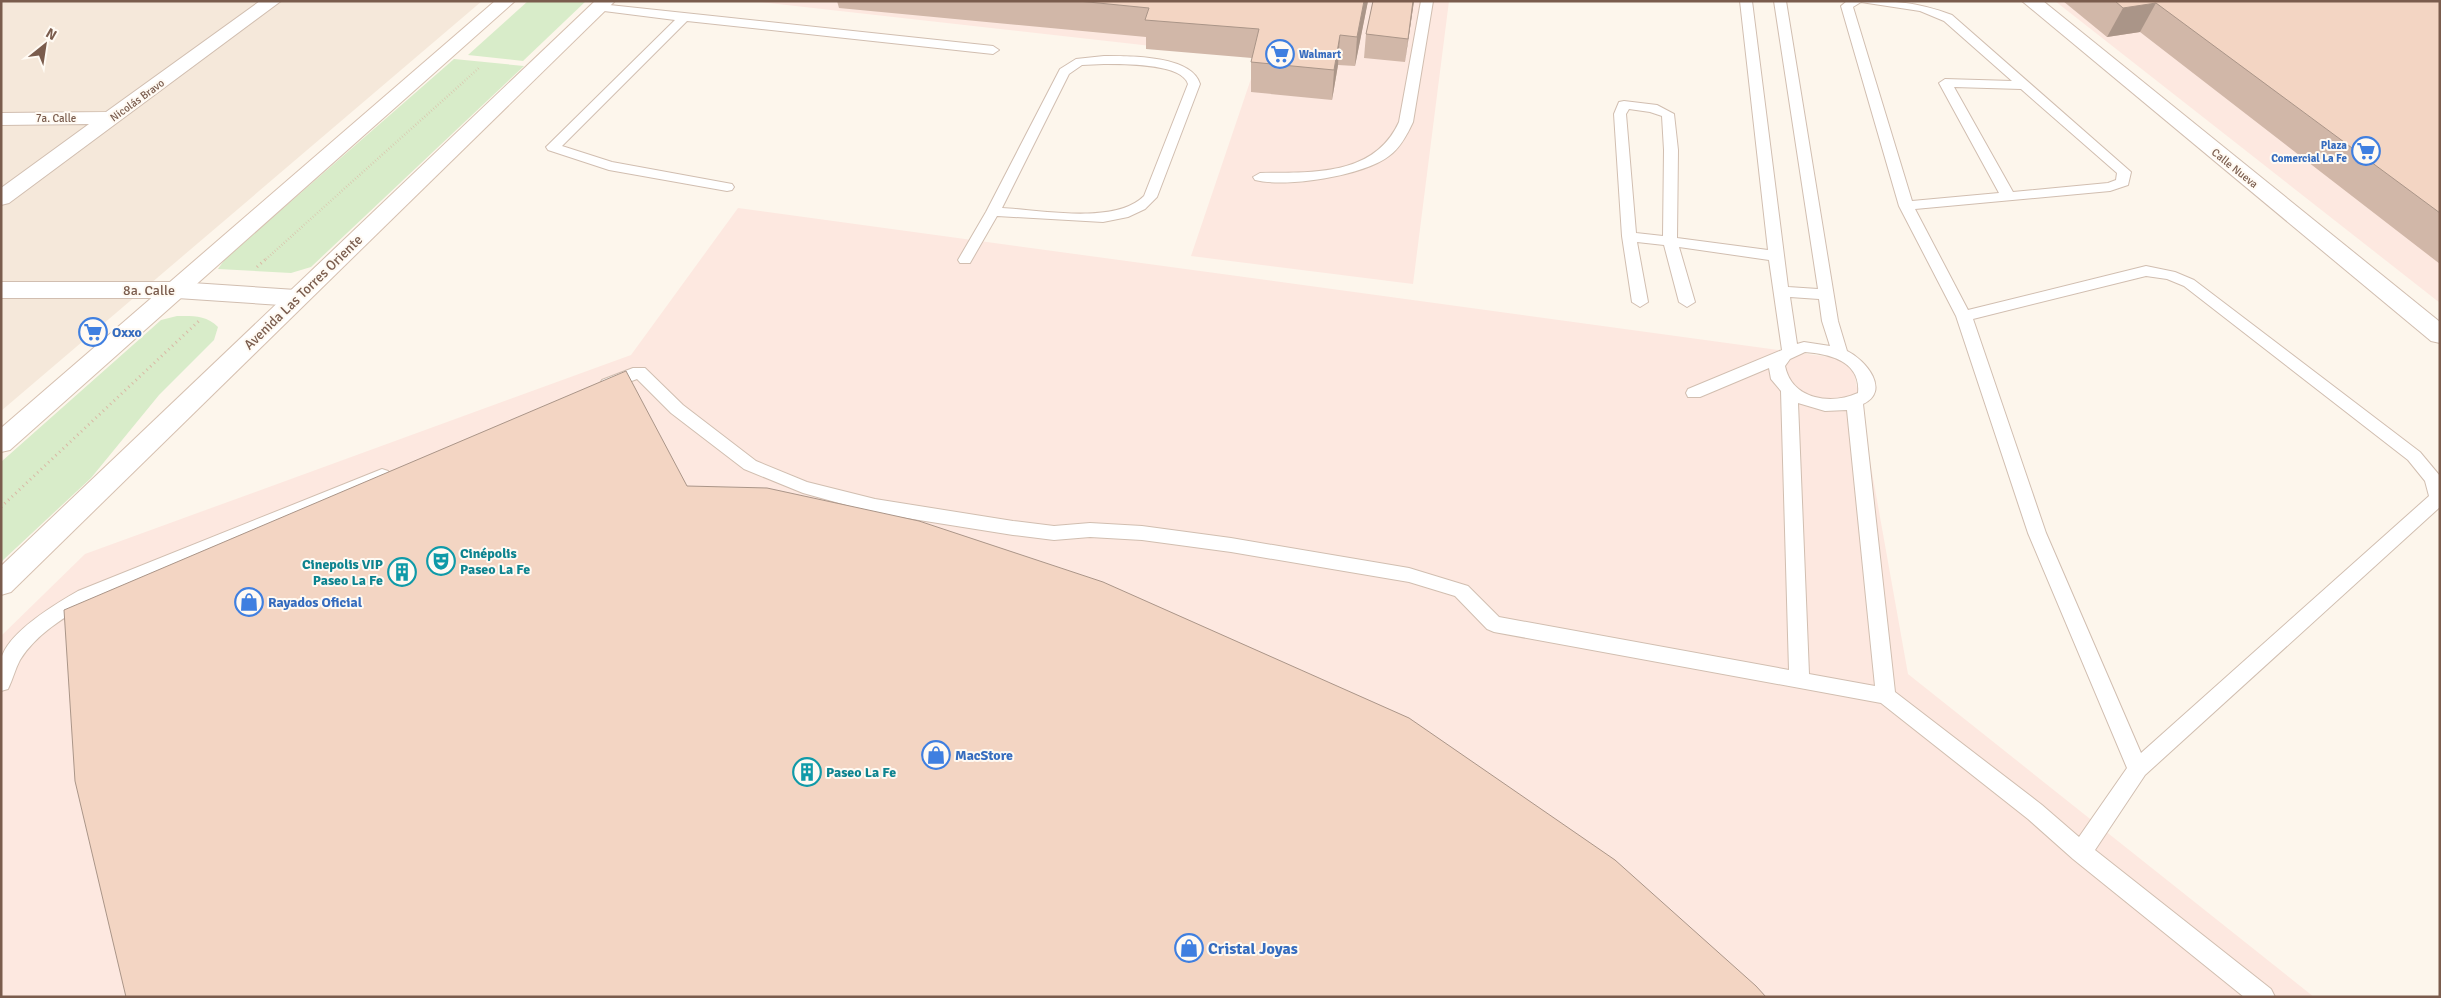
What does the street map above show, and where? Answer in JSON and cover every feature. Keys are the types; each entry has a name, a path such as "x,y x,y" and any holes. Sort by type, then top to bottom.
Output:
{"street":[{"name":"Nicolás Bravo","path":"1,198 272,1"},
{"path":"1,443 506,1"},
{"name":"Calle Nueva","path":"2031,1 2440,335"},
{"name":"Avenida Las Torres Oriente","path":"1,584 603,4"},
{"name":"7a. Calle","path":"1,119 111,118"},
{"name":"8a. Calle","path":"1,290 177,290 296,298"}],"lane":[{"path":"1260,177 1329,176 1359,166 1380,156 1397,141 1406,122 1428,1"},
{"path":"1694,393 1785,353 1804,347 1822,348 1840,354 1855,362 1865,374 1869,385 1866,396 1856,404 1840,407 1822,406 1804,400 1789,391 1779,379 1776,367 1785,353 1781,291 1746,1"},
{"path":"1780,1 1830,321 1840,354"},
{"path":"1856,1 1847,6 1906,206 1964,316 2037,533 2138,769"},
{"path":"1866,1 1922,8 1948,18 2124,172 2123,182 2110,187 1906,206"},
{"path":"603,4 684,17 994,50"},
{"path":"684,17 553,147 609,166 727,187"},
{"path":"965,260 993,212 1064,72 1069,67 1077,63 1098,60 1162,64 1184,71 1192,77 1194,84 1150,197 1145,203 1120,215 1104,218 993,212"},
{"path":"2008,196 1945,83 2025,85"},
{"path":"1640,302 1630,236 1620,114 1624,105 1652,108 1668,114 1671,150 1670,242 1687,302"},
{"path":"1630,236 1776,256"},
{"path":"1964,316 2146,271 2170,275 2189,283 2414,456 2433,479 2438,498 2138,769 2081,852"},
{"path":"1781,291 1826,295"},
{"path":"593,390 639,372 677,409 750,465 803,487 875,506 1054,533 1090,530 1142,533 1231,545 1409,575 1461,591 1494,624 1886,696 2035,812 2081,852 2263,997"},
{"path":"1789,391 1799,679"},
{"path":"1856,404 1886,696"},
{"path":"1,683 12,656 23,641 49,619 85,596 400,468"}],"shaded area":[{"path":"1,1 482,1 1,411"},
{"path":"751,1 1449,1 1413,284 1191,256 1258,58"},
{"name":"Plaza Comercial La Fe","path":"2055,1 2440,1 2440,303"},
{"name":"Paseo La Fe","path":"738,208 1852,360 1908,674 2314,997 1,997 1,636 85,554 631,355"}],"green space":[{"path":"528,1 586,1 523,61 468,55"},
{"path":"454,59 524,66 311,267 291,273 218,269 225,259"},
{"path":"177,316 199,317 209,320 218,327 214,340 159,395 91,478 1,562 1,462 161,320"}],"building":[{"path":"1078,1 1364,1 1357,37 1340,35 1334,70 1251,62 1259,29 1145,20 1149,8"},
{"path":"1373,1 1413,1 1408,39 1366,34"},
{"name":"Plaza Comercial La Fe","path":"2115,1 2440,1 2440,213 2156,3 2123,8"},
{"name":"Paseo La Fe","path":"626,371 687,486 767,488 919,521 1103,582 1409,718 1615,860 1766,997 126,997 75,781 64,610"}],"place":[{"name":"Walmart","path":"1280,54"},
{"name":"Plaza Comercial La Fe","path":"2366,151"},
{"name":"Oxxo","path":"93,332"},
{"name":"Cinépolis Paseo La Fe","path":"441,561"},
{"name":"Cinepolis VIP Paseo La Fe","path":"402,572"},
{"name":"Rayados Oficial","path":"249,602"},
{"name":"MacStore","path":"936,755"},
{"name":"Paseo La Fe","path":"807,772"},
{"name":"Cristal Joyas","path":"1189,948"}]}
